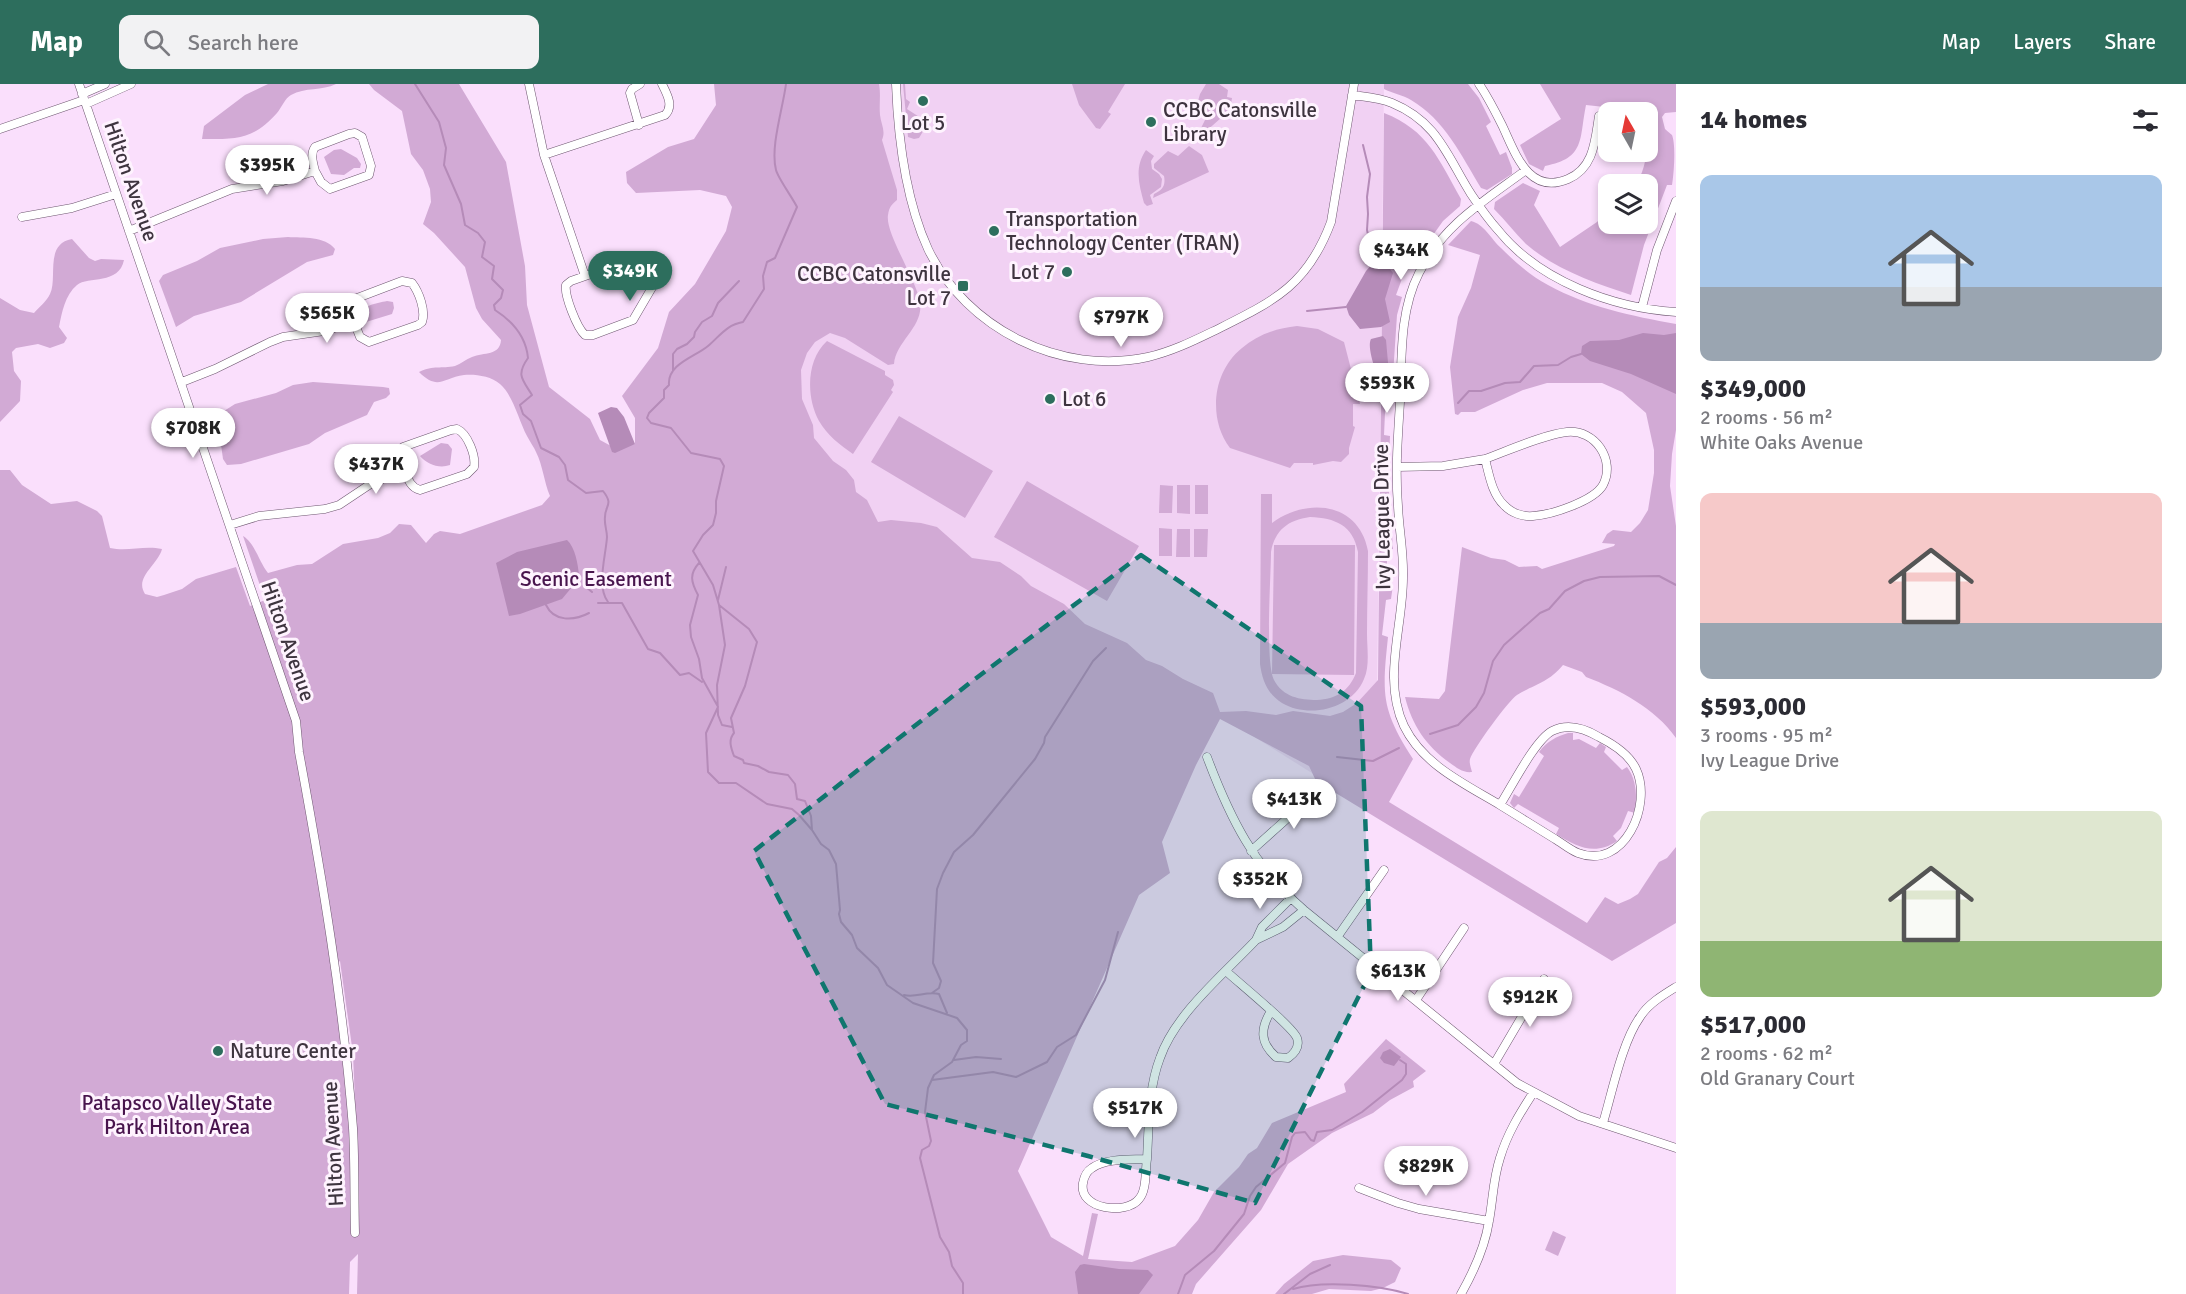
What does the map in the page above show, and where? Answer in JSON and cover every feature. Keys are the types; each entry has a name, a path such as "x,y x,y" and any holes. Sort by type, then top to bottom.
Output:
{"street":[{"name":"Hilton Avenue","path":"79,84 296,721 299,752 333,941 340,996 353,1130 355,1233"},
{"path":"84,100 105,84"},
{"path":"0,129 131,84"},
{"path":"529,84 544,156 585,276"},
{"path":"639,125 630,93 640,84"},
{"path":"544,156 665,116 670,104 662,84"},
{"path":"896,84 904,160 915,210 928,247 949,283 980,316 1014,337 1061,356 1107,361 1148,357 1174,350 1269,302 1301,277 1323,244 1331,222 1354,84"},
{"path":"1479,84 1490,100 1519,161 1541,182 1564,181 1583,170 1593,152 1598,122"},
{"path":"1352,95 1390,102 1417,117 1432,130 1452,158 1479,205 1499,232 1539,266 1566,282 1595,294 1642,307 1676,312"},
{"path":"355,133 362,137 372,166 369,175 330,189 321,182 315,171 312,157 315,147 349,134 355,133"},
{"name":"Ivy League Drive","path":"1500,805 1544,736 1559,728 1569,727 1589,731 1625,755 1636,770 1642,795 1637,820 1628,834 1611,852 1600,855 1578,853 1500,805 1428,758 1413,741 1399,712 1393,684 1403,571 1397,467 1404,322 1413,286 1428,256 1464,215 1526,170"},
{"path":"129,231 232,189 283,181 315,171"},
{"path":"22,217 72,208 116,194"},
{"path":"1642,307 1657,250 1676,201"},
{"path":"642,256 650,260 657,279 633,320 588,336 580,330 565,290 567,283 585,276 642,256"},
{"path":"402,281 412,283 415,287 424,312 422,322 418,325 369,342 360,337 354,322 350,310 352,300 402,281"},
{"path":"182,382 283,337 324,331 354,322"},
{"path":"458,429 466,435 475,462 474,467 467,474 420,490 414,488 408,481 405,470 401,457 403,447 458,429"},
{"path":"1397,467 1443,466 1485,459 1555,435 1577,432 1588,435 1597,442 1603,452 1606,474 1603,485 1590,497 1532,517 1521,515 1505,507 1494,490 1485,459"},
{"path":"230,525 259,516 326,509 339,505 381,478 405,470"},
{"path":"1207,758 1230,816 1251,851 1304,910 1517,1083 1579,1116 1676,1148"},
{"path":"1251,851 1319,789"},
{"path":"1338,936 1384,870"},
{"path":"1147,1159 1092,1167 1083,1182 1084,1194 1092,1203 1100,1206 1125,1207 1138,1201 1143,1192 1147,1159 1156,1071 1165,1044 1184,1017 1256,940 1262,927 1291,898"},
{"path":"1256,940 1283,927 1304,910"},
{"path":"1416,1000 1464,928"},
{"path":"1227,972 1270,1011 1294,1033 1297,1039 1297,1050 1288,1058 1276,1057 1266,1046 1262,1030 1270,1011"},
{"path":"1494,1064 1544,979"},
{"path":"1603,1123 1626,1048 1640,1016 1649,1006 1676,987"},
{"path":"1461,1294 1478,1261 1489,1221 1494,1179 1503,1149 1512,1127 1533,1093"},
{"path":"1359,1188 1419,1209 1489,1221"}],"highlighted area":[{"path":"1141,555 1361,706 1371,972 1255,1203 1088,1156 885,1104 754,851 971,682"}],"shaded area":[{"path":"807,84 1384,84 1377,693 1315,775 1218,714 787,620"},
{"path":"1374,262 1390,269 1393,273 1385,299 1390,322 1381,327 1360,329 1349,315 1346,306 1366,271"},
{"path":"1643,333 1664,335 1676,333 1676,394 1631,374 1590,361 1581,354 1582,346 1590,341 1619,340"},
{"path":"1383,336 1386,340 1389,374 1382,388 1373,363 1370,343 1371,339"},
{"path":"611,407 617,408 624,417 635,444 615,453 612,452 598,413"},
{"path":"567,540 577,561 579,575 577,581 562,599 509,616 496,563 517,552"},
{"path":"1390,1049 1401,1057 1394,1066 1384,1063 1380,1058 1383,1052"},
{"path":"1080,1265 1148,1270 1153,1275 1139,1294 1078,1294 1075,1272"}],"green space":[{"path":"268,84 336,84 291,95 268,122 252,133 234,138 202,139 204,126 245,95"},
{"path":"369,84 459,84 506,162 525,266 527,305 549,387 590,419 600,440 611,446 635,444 635,418 622,396 658,348 669,312 695,284 726,231 732,207 726,196 700,190 636,193 627,183 626,172 668,147 694,139 716,105 714,84 879,84 882,140 897,190 897,200 888,212 888,223 917,292 920,311 914,327 899,348 894,364 888,365 845,338 830,333 815,342 807,353 801,370 802,399 813,425 814,438 833,461 846,470 854,480 856,492 867,500 878,522 891,520 937,527 972,558 1000,562 1031,586 1064,604 1085,624 1127,643 1146,660 1213,693 1220,712 1246,711 1276,715 1293,711 1330,716 1343,712 1357,703 1378,680 1384,113 1412,128 1439,159 1461,199 1460,206 1443,221 1416,259 1410,257 1396,295 1402,297 1397,315 1392,390 1386,391 1384,435 1390,436 1388,479 1393,549 1387,551 1387,583 1393,585 1391,599 1386,600 1382,635 1388,637 1385,688 1389,714 1413,759 1389,802 1587,923 1605,897 1618,904 1638,894 1659,862 1667,858 1676,847 1676,923 1612,961 1316,781 1309,766 1220,719 1196,765 1162,842 1170,873 1139,895 1018,1171 1051,1237 1083,1256 1092,1213 1098,1214 1088,1259 1132,1262 1175,1246 1198,1220 1214,1192 1239,1167 1248,1154 1257,1148 1272,1123 1346,1092 1344,1084 1386,1039 1426,1071 1413,1081 1414,1087 1390,1100 1373,1113 1332,1133 1288,1164 1261,1210 1196,1284 1192,1294 357,1294 358,1254 350,1262 349,1294 0,1294 0,470 10,470 22,485 51,504 77,501 97,511 102,516 110,548 162,549 142,582 145,594 157,597 164,595 182,589 196,579 236,567 250,606 265,600 243,536 251,543 268,573 297,565 312,564 343,544 378,538 390,533 399,524 411,525 426,543 440,531 460,534 542,505 550,496 535,450 512,401 500,384 488,377 473,375 436,382 419,372 455,366 472,357 491,353 498,349 501,340 482,319 476,308 465,267 423,224 431,202 430,189 423,170 411,154 402,111","holes":["340,961 353,1054 356,1125 338,962"]},
{"path":"903,84 905,84 906,99 910,102 907,109 924,120 928,116 931,118 919,138 908,137"},
{"path":"1072,84 1125,84 1108,112 1111,114 1100,129 1096,128 1079,105"},
{"path":"1206,84 1219,84 1228,90 1227,97 1232,98 1230,110 1204,133 1200,130 1205,120 1204,114 1196,108"},
{"path":"1384,84 1468,84 1479,98 1491,122 1486,126 1500,155 1506,152 1512,174 1487,190 1481,188 1443,128 1423,108 1405,97 1384,89"},
{"path":"1540,84 1676,84 1676,112 1665,113 1662,117 1665,129 1672,135 1673,140 1672,185 1667,185 1658,208 1658,174 1641,174 1645,162 1658,162 1658,102 1598,102 1598,106 1586,105 1581,137 1574,152 1568,158 1545,166 1543,171 1529,164 1520,145 1561,119"},
{"path":"1189,146 1202,155 1209,172 1153,198 1154,194 1164,185 1164,176 1154,168 1154,164 1168,151 1178,156"},
{"path":"341,149 357,158 361,164 360,168 354,168 344,175 331,174 324,157 334,150"},
{"path":"1146,150 1154,156 1151,161 1152,169 1162,179 1161,187 1150,195 1153,204 1147,206 1144,203 1139,176 1140,163"},
{"path":"1523,183 1540,191 1534,205 1560,247 1597,222 1598,234 1648,234 1631,295 1563,268 1538,253 1526,244 1494,209 1495,202"},
{"path":"1471,221 1484,228 1506,253 1529,273 1563,293 1610,310 1676,324 1676,430 1670,486 1676,526 1676,738 1658,718 1636,701 1586,677 1582,672 1563,665 1547,680 1517,695 1506,706 1473,753 1470,761 1472,772 1458,768 1441,756 1421,734 1412,717 1405,697 1439,699 1445,691 1462,547 1491,558 1505,560 1519,567 1537,566 1542,569 1614,546 1615,544 1602,543 1607,534 1613,530 1631,532 1648,510 1654,473 1654,450 1646,413 1622,392 1602,383 1547,383 1523,390 1475,412 1455,414 1450,367 1458,317 1471,288 1480,255 1448,245"},
{"path":"288,237 320,240 335,249 333,255 307,262 241,302 194,316 176,327 159,281 163,275 197,261 220,248 263,239"},
{"path":"72,239 89,258 95,261 124,260 121,268 110,277 82,282 73,289 65,304 59,327 67,338 64,343 50,348 38,344 16,348 12,352 14,371 21,381 20,401 0,422 0,298 20,310 34,313 50,294 58,247 63,242"},
{"path":"387,301 393,302 392,314 366,322 364,312 368,306"},
{"path":"1297,326 1318,329 1344,342 1360,404 1353,404 1353,426 1355,427 1349,454 1341,462 1333,461 1313,465 1313,463 1294,463 1290,468 1230,448 1218,424 1216,396 1224,370 1232,358 1248,343 1261,336 1282,328"},
{"path":"827,341 885,371 885,375 893,380 894,385 891,390 893,392 853,454 826,431 819,421 812,401 810,379 812,368 820,349"},
{"path":"313,382 383,387 389,388 390,394 374,402 367,415 325,433 309,444 241,464 227,465 223,459 218,423 224,411 235,404 276,393 293,385"},
{"path":"899,416 993,471 965,518 871,462"},
{"path":"441,443 448,444 452,449 450,465 434,465 420,456"},
{"path":"1027,481 1139,546 1107,601 994,537"},
{"path":"1160,485 1173,486 1172,513 1159,513"},
{"path":"1177,485 1190,485 1190,514 1177,513"},
{"path":"1195,485 1208,485 1208,514 1195,514"},
{"path":"1261,494 1272,494 1272,523 1300,510 1315,508 1330,509 1343,514 1354,522 1363,535 1368,551 1368,663 1364,679 1350,698 1340,704 1329,708 1305,710 1282,703 1269,691 1260,664","holes":["1302,518 1327,519 1342,525 1352,535 1358,552 1356,673 1350,685 1341,693 1317,700 1292,696 1278,686 1271,671 1269,638 1273,544 1284,527"]},
{"path":"1159,528 1172,529 1172,556 1159,556"},
{"path":"1177,529 1190,529 1190,557 1176,557"},
{"path":"1194,529 1208,529 1207,557 1194,557"},
{"path":"1274,545 1355,545 1354,675 1272,674"},
{"path":"1573,733 1573,740 1579,739 1596,748 1600,743 1606,747 1604,752 1622,770 1627,767 1633,777 1636,795 1635,813 1628,811 1621,828 1613,836 1617,841 1609,846 1594,849 1571,843 1556,834 1559,828 1518,804 1514,808 1510,803 1514,794 1519,797 1544,756 1539,752 1542,748 1552,740"},
{"path":"1553,1231 1566,1237 1558,1256 1545,1250"},
{"path":"1343,1255 1391,1260 1401,1268 1395,1282 1371,1291 1329,1289 1312,1294 1275,1294 1313,1261"}],"waterway":[{"path":"415,84 439,122 446,148 444,165 461,204 465,225 478,233 485,242 482,257 494,266 492,279 503,290 501,298 494,305 495,310 512,324 527,350 528,358 521,373 532,395 520,405 523,414 531,421 541,448 559,457 565,465 568,480 586,493 603,491 608,499 605,513 607,537 602,580 604,596 608,602"},
{"path":"786,84 776,139 775,161 777,173 797,207 775,258 767,262 763,276 764,289 743,322 728,328 708,346 677,366 672,372 669,385 664,390 664,398 647,418 651,423 671,428 691,453 720,459 724,466 713,525 703,535 693,551 713,585 719,605 749,629 757,642 745,686 731,718 734,733 731,738 731,747 734,756 743,760 744,763 758,766 769,772 788,775 795,784 797,799 805,801 811,816 812,830"},
{"path":"1363,145 1370,174 1367,230 1374,262"},
{"path":"673,371 673,354 694,337 702,322 712,316 718,303 739,281"},
{"path":"1307,311 1346,307"},
{"path":"1458,403 1469,391 1481,391 1505,383 1520,382 1534,366 1558,365 1581,354"},
{"path":"699,563 692,575 698,595 690,625 691,637 699,659 702,678 717,705"},
{"path":"718,600 726,567"},
{"path":"1430,734 1458,725 1476,707 1484,693 1493,661 1504,645 1540,613 1549,609 1565,591 1584,581 1600,577 1659,576 1676,585"},
{"path":"586,587 592,592"},
{"path":"598,603 622,603 648,649 660,653 680,675 689,673 702,682"},
{"path":"546,605 554,615 559,617 577,618 589,613"},
{"path":"719,605 725,645 717,685 718,715 722,725 732,727"},
{"path":"932,993 939,988 941,981 933,963 937,889 943,873 954,852 973,835 1035,759 1045,737 1093,661 1106,648"},
{"path":"718,707 706,733 708,772 719,783 736,783 767,804 792,809 799,815 821,844 829,850 836,864 839,914 841,922 852,935 857,948 878,968 887,985 913,1003 957,1018 967,1030 967,1041 961,1045 952,1062 934,1075 928,1088 925,1112 931,1141 929,1146 922,1150 920,1158 940,1237 949,1252 952,1266 963,1283 963,1294"},
{"path":"1337,757 1373,761 1399,748"},
{"path":"932,1080 993,1072 1016,1077 1047,1062 1057,1047 1076,1035 1105,980 1118,932"},
{"path":"904,995 939,994 947,1013"},
{"path":"954,1060 976,1057 1001,1059"},
{"path":"1178,1294 1185,1275 1214,1251 1244,1214 1250,1196 1256,1187 1285,1163 1295,1133 1305,1132 1314,1141 1317,1132 1332,1130 1362,1112 1402,1080 1406,1074 1406,1064 1400,1060"},
{"path":"1284,1294 1310,1274 1330,1265"},
{"path":"1293,1289 1334,1284 1382,1288 1408,1294"}],"place":[{"name":"Lot 5","path":"923,101"},
{"name":"CCBC Catonsville Library","path":"1151,122"},
{"name":"Transportation Technology Center (TRAN)","path":"994,231"},
{"name":"Lot 7","path":"1067,272"},
{"name":"CCBC Catonsville Lot 7","path":"963,286"},
{"name":"Lot 6","path":"1050,399"},
{"name":"Nature Center","path":"218,1051"}],"park label":[{"name":"Scenic Easement","path":"596,579"},
{"name":"Patapsco Valley State Park Hilton Area","path":"177,1115"}]}
